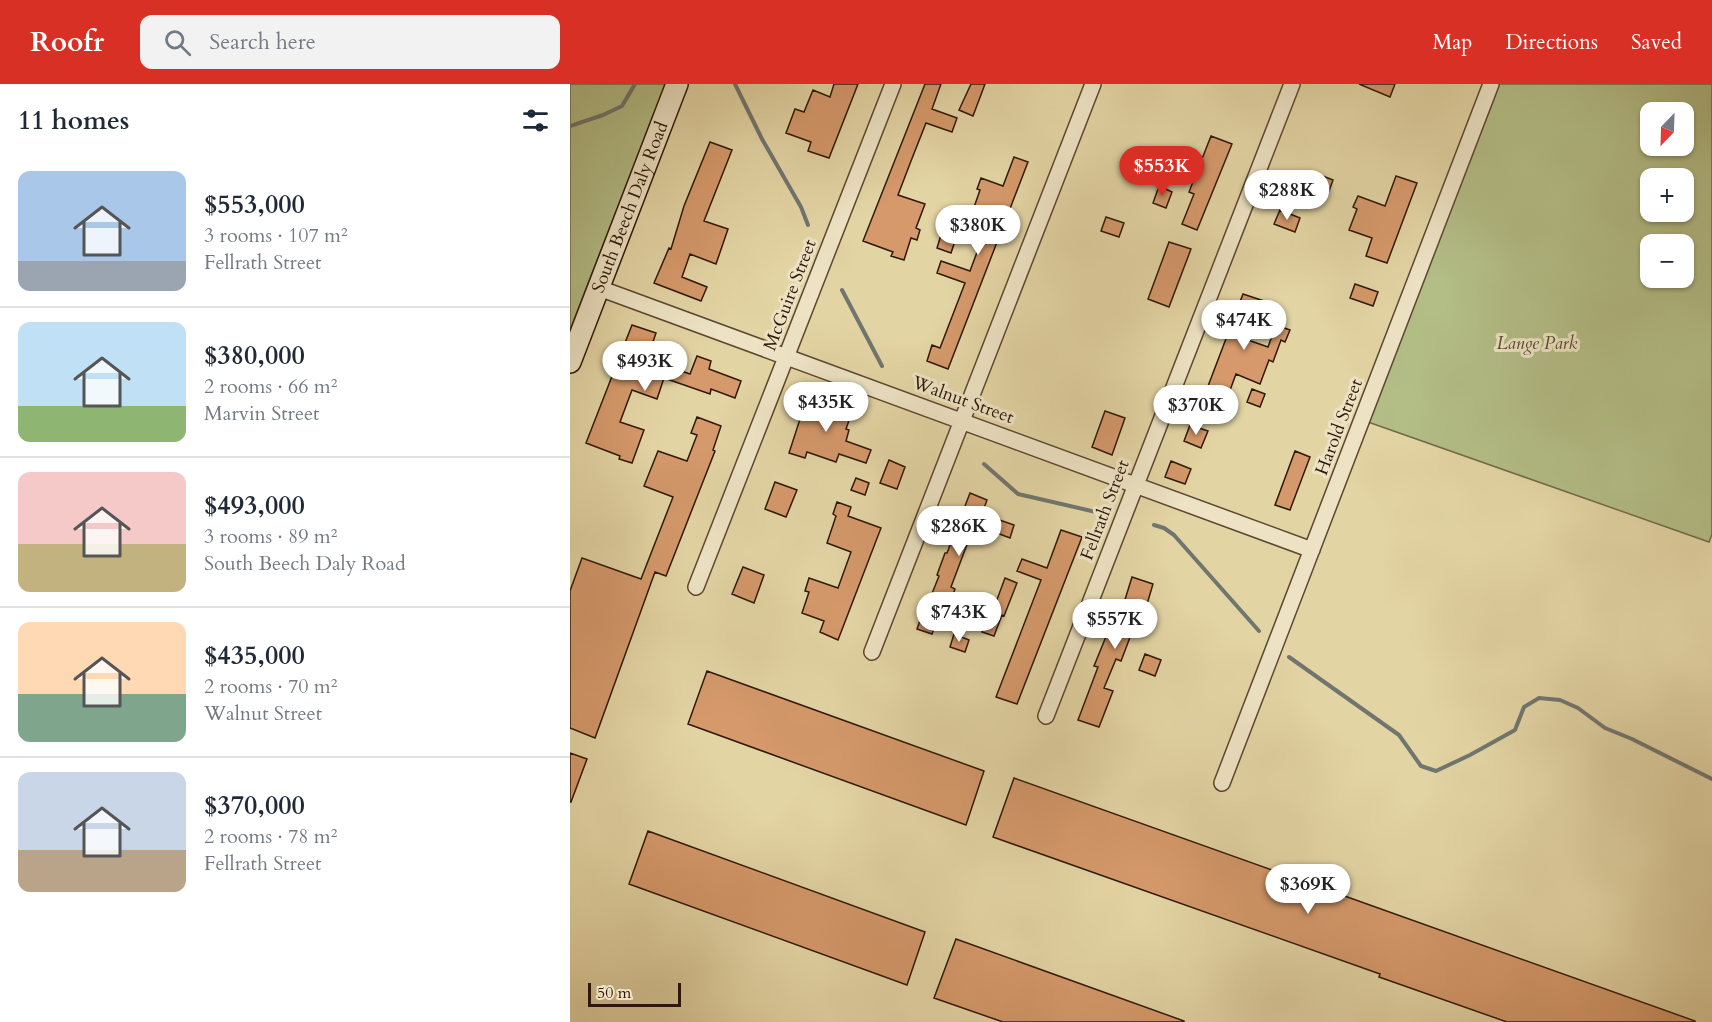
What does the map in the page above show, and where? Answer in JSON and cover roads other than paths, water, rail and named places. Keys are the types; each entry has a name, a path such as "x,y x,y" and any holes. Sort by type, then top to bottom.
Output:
{"street":[{"name":"South Beech Daly Road","path":"570,362 677,84"},
{"name":"McGuire Street","path":"696,587 893,84"},
{"path":"872,652 1094,84"},
{"name":"Fellrath Street","path":"1046,716 1292,84"},
{"name":"Harold Street","path":"1222,783 1491,84"},
{"name":"Walnut Street","path":"599,288 1312,550"}],"waterway":[{"path":"570,126 622,106 635,84"},
{"path":"735,84 762,139 801,207 808,225"},
{"path":"842,290 882,366"},
{"path":"984,464 1018,494 1096,512"},
{"path":"1154,525 1174,535 1259,631"},
{"path":"1289,657 1399,735 1421,766 1436,771 1515,730 1524,707 1539,698 1560,700 1578,708 1605,728 1712,779"}],"park label":[{"name":"Lange Park","path":"1537,343"}]}
